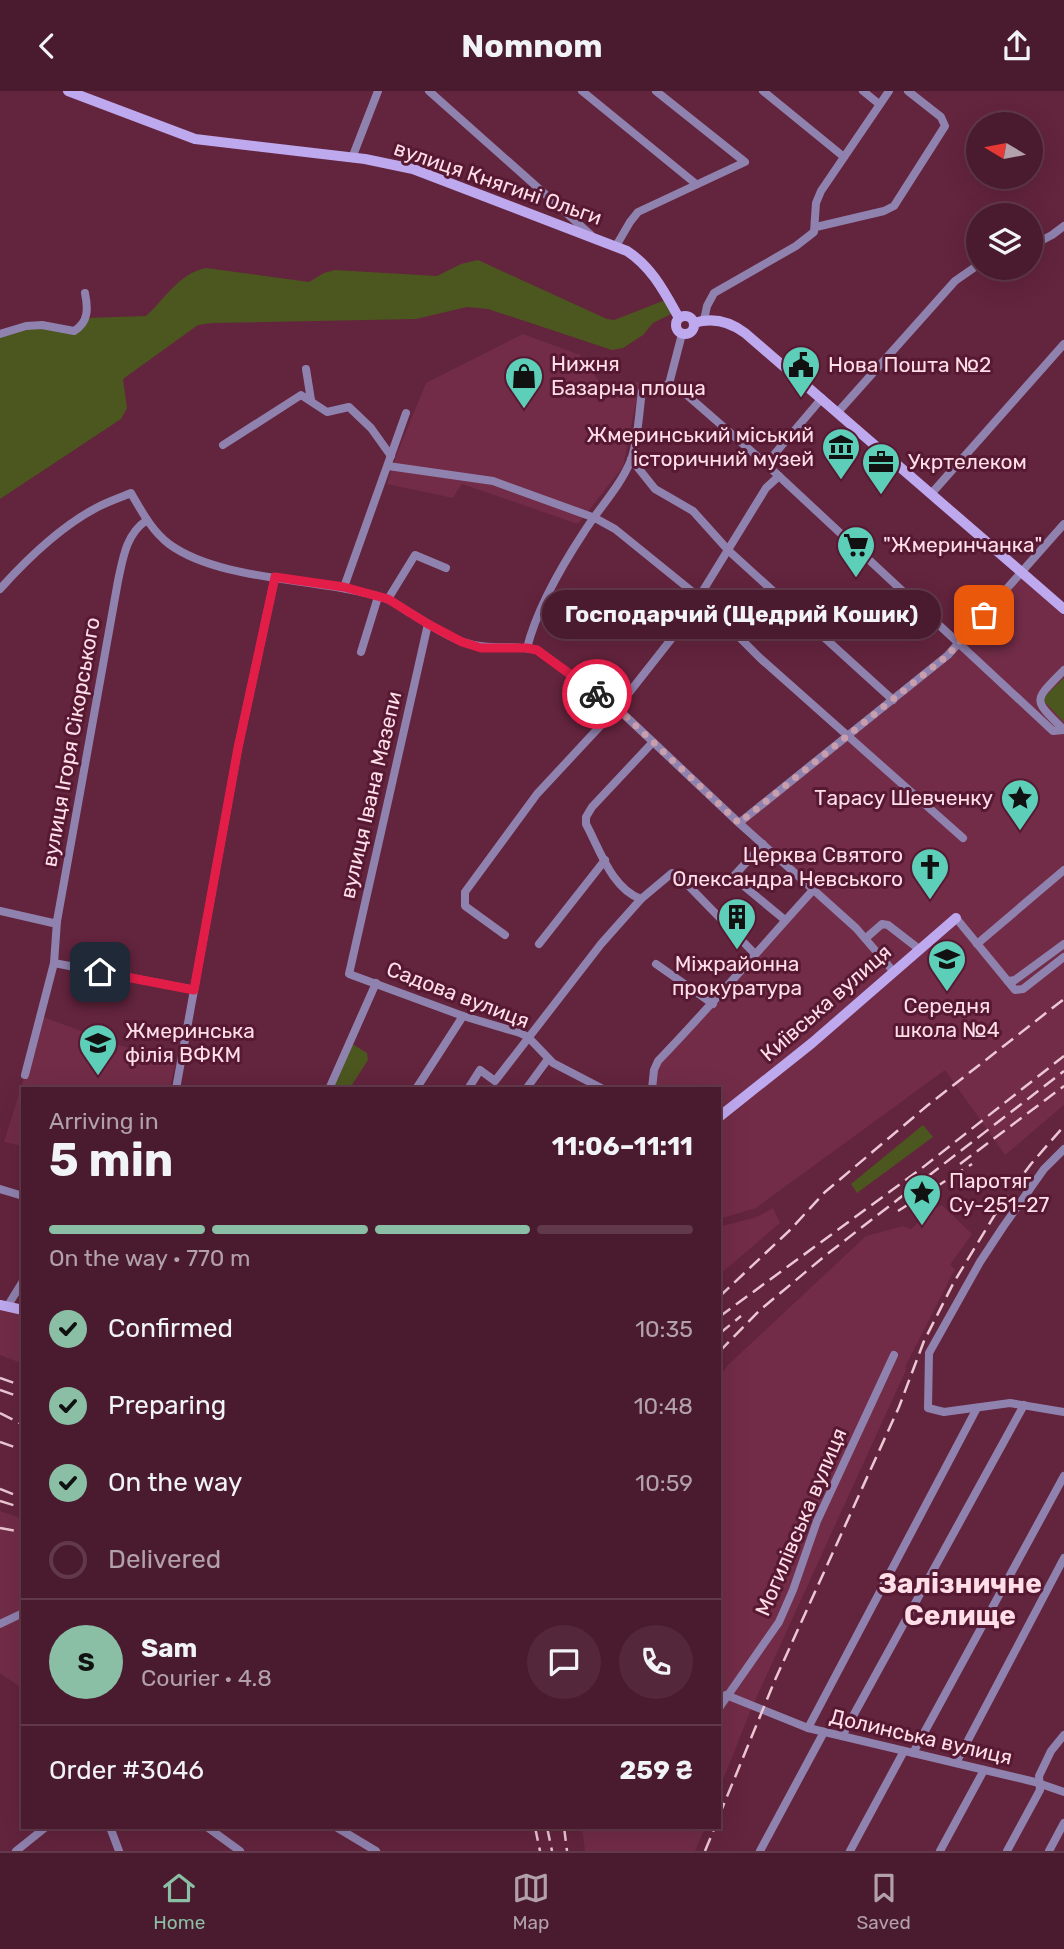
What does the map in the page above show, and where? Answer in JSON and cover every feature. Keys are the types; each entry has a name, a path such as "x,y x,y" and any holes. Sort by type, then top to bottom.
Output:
{"street":[{"name":"вулиця Княгині Ольги","path":"68,91 195,139 381,162 429,174 617,246 633,255 650,271 679,318"},
{"path":"352,158 377,91"},
{"path":"429,91 593,237"},
{"path":"582,91 696,184"},
{"path":"617,246 638,212 745,162 656,91"},
{"path":"763,91 844,157"},
{"path":"863,91 878,104"},
{"path":"681,333 691,332 714,293 811,235 816,227 818,197 889,91"},
{"path":"816,227 884,211 897,201 945,126 941,117 908,91"},
{"path":"1043,240 1064,226"},
{"path":"838,412 955,281 966,273"},
{"path":"0,334 42,325 74,331 88,312 85,293"},
{"path":"681,333 676,327 679,318 688,316 699,321 725,321 738,328 1064,609"},
{"path":"668,384 681,333"},
{"path":"931,494 1064,344"},
{"path":"306,369 311,400"},
{"path":"527,648 532,629 558,577 584,530 611,495 631,459 642,391 668,384 680,389 766,464 1053,731 1064,730"},
{"path":"223,445 301,395 327,412 349,407 371,428 391,456"},
{"path":"766,464 822,398"},
{"path":"344,587 406,413"},
{"path":"631,459 655,489 693,511 729,551 892,699"},
{"path":"387,466 493,481 595,518 615,529 700,598 760,658 963,838"},
{"path":"505,935 465,906 465,892 537,794 617,708 700,598 766,488 779,476"},
{"path":"0,589 20,566 65,528 95,509 131,493 147,520 169,544 194,559 275,577 344,587 388,599 462,642 481,648 537,650 617,708 866,938 893,971"},
{"name":"вулиця Ігоря Сікорського","path":"24,1075 54,963 57,921 117,581 128,542 136,527 147,520"},
{"path":"739,823 960,643 1064,524"},
{"path":"388,599 415,555 446,568"},
{"path":"176,1087 238,748 275,577"},
{"path":"361,652 378,597"},
{"name":"вулиця Івана Мазепи","path":"349,974 428,624"},
{"path":"1064,670 1042,693 1039,700 1041,707 1064,730"},
{"path":"641,899 628,895 616,879 586,824 586,817 592,807 653,742"},
{"path":"763,844 733,877 786,920"},
{"path":"539,944 605,860"},
{"path":"977,944 1064,870"},
{"path":"469,1087 480,1070 495,1081 601,944 641,899 672,873 755,954"},
{"path":"652,1087 658,1061 713,1004 814,889"},
{"path":"0,911 53,923 57,921"},
{"path":"956,918 1015,990 1023,989 1064,957"},
{"name":"Київська вулиця","path":"721,1115 812,1043 956,918"},
{"path":"866,938 882,924 888,925 919,949"},
{"path":"1008,981 1015,979 1064,944"},
{"path":"54,963 194,990"},
{"path":"656,964 713,1004"},
{"name":"Садова вулиця","path":"349,974 528,1037 548,1059 599,1087"},
{"path":"330,1087 376,983"},
{"path":"416,1087 463,1016"},
{"path":"527,1087 548,1059"},
{"path":"1064,1149 1044,1169 1003,1227 980,1262 929,1353 928,1408 944,1412 1010,1403 1064,1412"},
{"path":"0,1189 21,1195"},
{"path":"21,1284 3,1306 21,1310"},
{"name":"Могилівська вулиця","path":"721,1704 779,1622 817,1521 894,1355"},
{"path":"842,1736 1024,1405"},
{"path":"808,1728 977,1408"},
{"path":"850,1851 909,1752 1064,1476"},
{"path":"956,1763 1064,1558"},
{"path":"0,1624 21,1614"},
{"name":"Долинська вулиця","path":"726,1695 808,1728 1064,1792"},
{"path":"760,1851 824,1732"},
{"path":"1007,1851 1040,1790 1039,1776 1051,1751 1064,1735"},
{"path":"940,1851 984,1770"},
{"path":"1049,1851 1064,1823"},
{"path":"16,1851 44,1829"},
{"path":"111,1829 119,1851"},
{"path":"210,1829 240,1851"},
{"path":"339,1829 376,1851"}],"shaded area":[{"name":"Нижня Базарна площа","path":"523,334 580,355 601,384 640,382 623,467 578,524 462,484 453,498 387,484 426,383"},
{"path":"1022,572 1064,609 1064,1105 1005,1155 945,1070 756,1208 721,1218 721,1087 652,1087 654,1070 814,890 739,823 948,655"},
{"name":"Жмеринська філія ВФКМ","path":"43,1017 175,1065 170,1087 21,1087"},
{"name":"Жмеринська філія ВФКМ","path":"21,1088 21,1146 4,1142"},
{"path":"942,1205 972,1234 950,1265 955,1269 905,1367 907,1368 752,1707 721,1785 721,1374 866,1236 903,1226 911,1229 932,1210"},
{"path":"773,1208 780,1223 721,1273 721,1226 757,1217"},
{"path":"0,1305 21,1310 21,1363 0,1355"},
{"path":"0,1511 21,1518 21,1688 0,1673"},
{"path":"582,1829 704,1829 695,1851 585,1851"}],"green space":[{"path":"478,260 607,319 614,320 668,299 675,312 653,323 643,335 623,348 612,350 488,309 467,307 416,319 198,325 123,379 127,408 121,419 0,499 0,334 26,326 70,331 86,318 146,316 180,281 206,268 309,282 335,270 437,276 461,264"},
{"path":"1064,678 1064,722 1042,699"},
{"path":"349,1042 367,1053 368,1060 351,1087 330,1087"},
{"path":"923,1125 933,1137 857,1193 851,1184"}],"railway":[{"path":"721,1295 790,1230 825,1192 928,1105 1064,999"},
{"path":"721,1316 922,1168 1064,1056"},
{"path":"721,1350 760,1310 826,1255 1064,1071"},
{"path":"960,1164 1064,1086"},
{"path":"721,1811 775,1680 899,1407 924,1341 954,1282 1002,1203 1064,1126"},
{"path":"898,1211 972,1164"},
{"path":"721,1332 741,1316"},
{"path":"0,1378 21,1385"},
{"path":"0,1390 21,1397"},
{"path":"0,1413 21,1424"},
{"path":"0,1442 21,1449"},
{"path":"0,1489 21,1497"},
{"path":"0,1501 21,1507"},
{"path":"0,1528 21,1532"},
{"path":"535,1829 540,1851"},
{"path":"547,1829 552,1851"},
{"path":"564,1829 567,1851"},
{"path":"705,1851 714,1829"}],"way so far":[{"path":"597,694 617,708 739,823 948,655 984,615"}],"place":[{"name":"Нова Пошта №2","path":"801,399"},
{"name":"Нижня Базарна площа","path":"524,410"},
{"name":"Жмеринський міський історичний музей","path":"841,481"},
{"name":"Укртелеком","path":"881,496"},
{"name":"\"Жмеринчанка\"","path":"856,579"},
{"name":"Господарчий (Щедрий Кошик)","path":"984,615"},
{"name":"Тарасу Шевченку","path":"1020,832"},
{"name":"Церква Святого Олександра Невського","path":"930,901"},
{"name":"Міжрайонна прокуратура","path":"737,951"},
{"name":"Середня школа №4","path":"947,993"},
{"name":"Жмеринська філія ВФКМ","path":"98,1077"},
{"name":"Паротяг Су-251-27","path":"922,1227"}],"district":[{"name":"Залізничне Селище","path":"960,1599"}],"route":[{"path":"100,972 194,990 238,748 275,577 344,587 388,599 462,642 481,648 537,650 597,694"}]}
